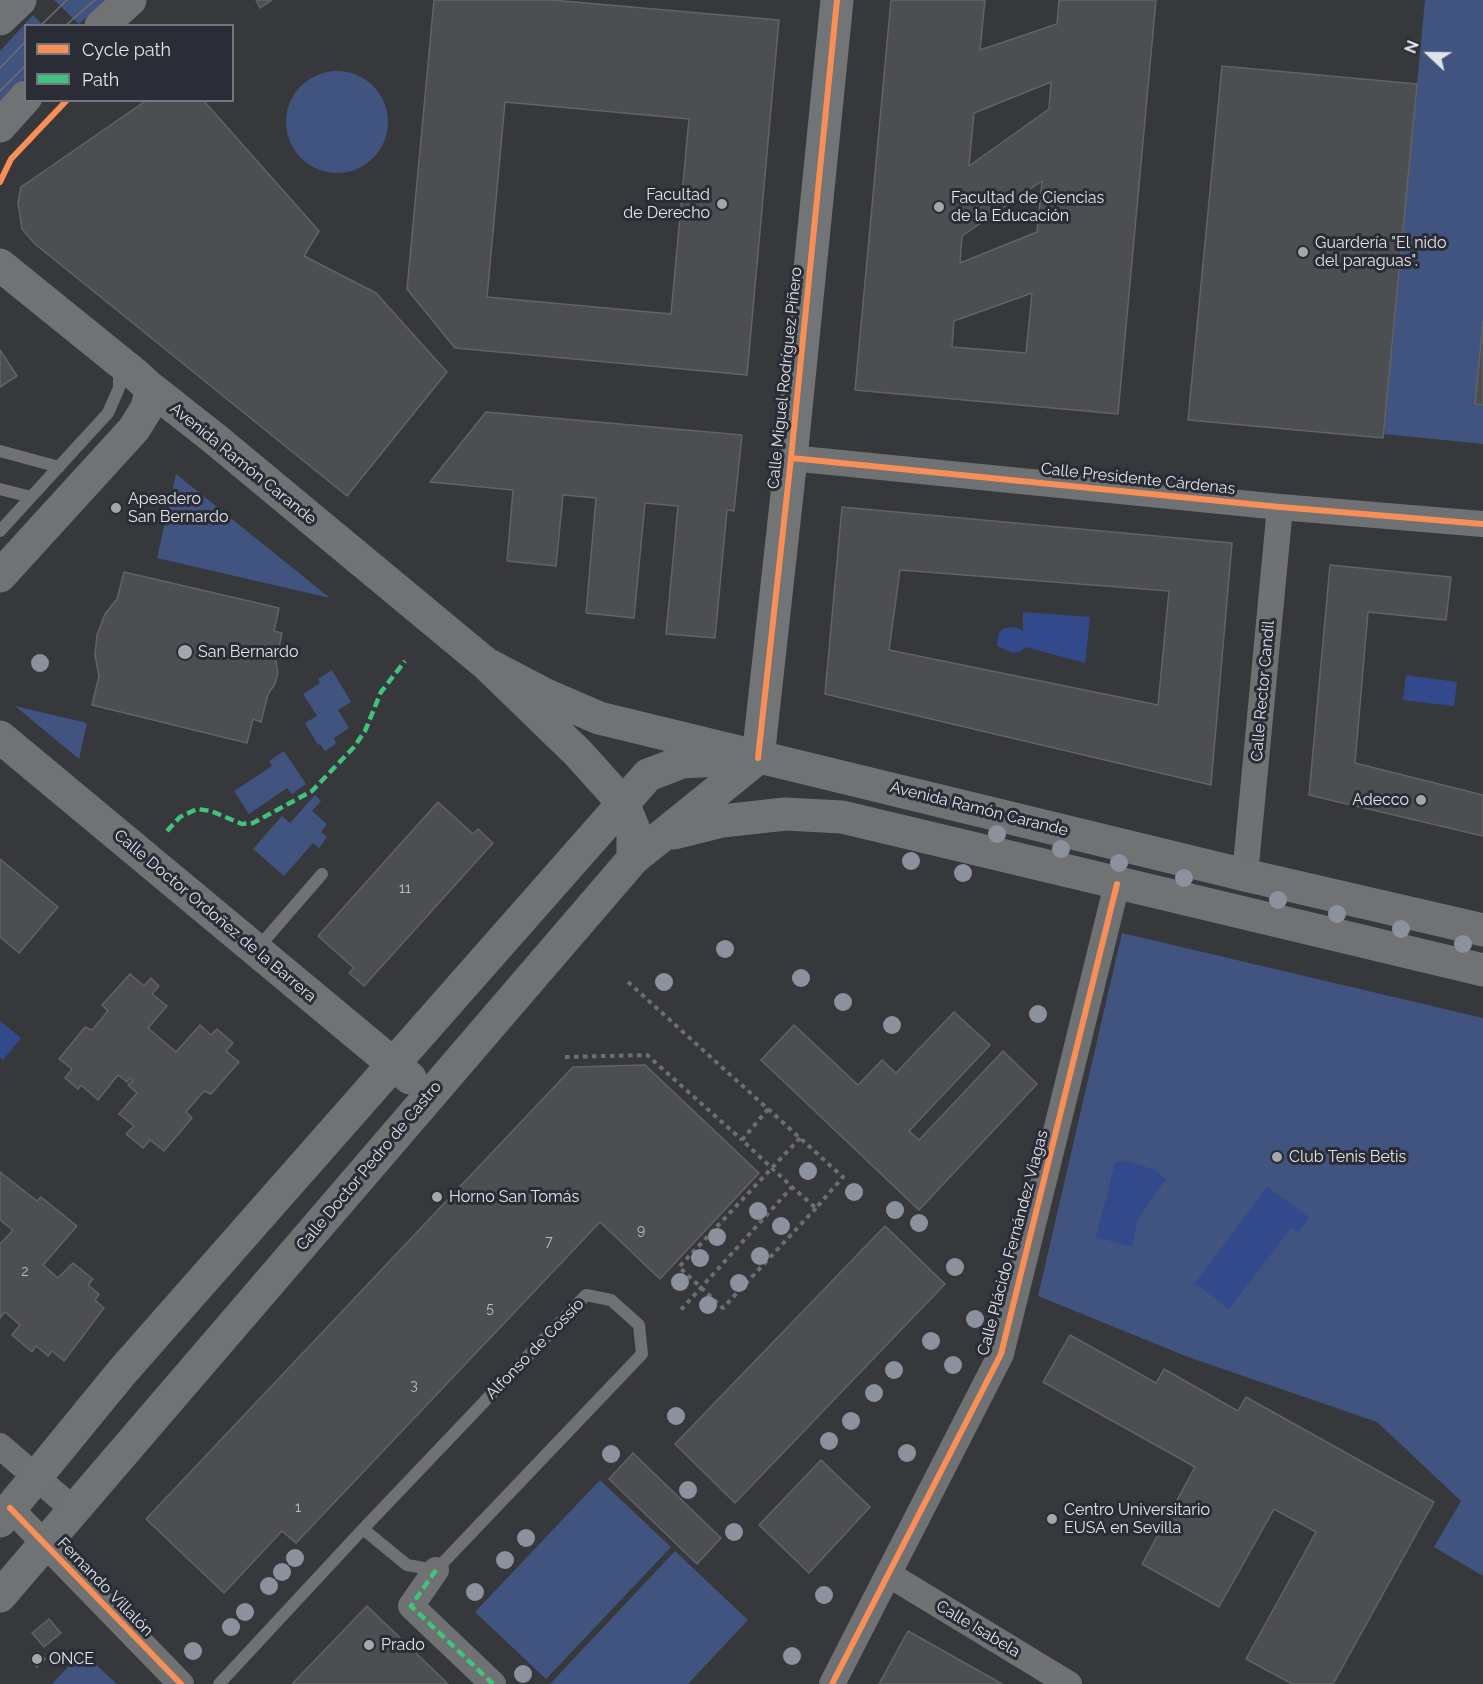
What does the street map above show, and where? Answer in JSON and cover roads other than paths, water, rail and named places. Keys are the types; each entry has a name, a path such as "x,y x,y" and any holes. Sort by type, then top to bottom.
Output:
{"main road":[{"path":"0,19 20,0"},
{"path":"102,24 130,0"},
{"path":"0,126 24,99"},
{"name":"Avenida Ramón Carande","path":"0,265 215,439 485,663 578,753 623,803"},
{"path":"0,576 134,429 147,408 150,396 149,387"},
{"name":"Avenida Ramón Carande","path":"485,663 548,696 599,718 1245,875 1483,930"},
{"name":"Calle Doctor Ordoñez de la Barrera","path":"0,737 429,1095"},
{"path":"5,1514 122,1372 648,775 682,762 758,758"},
{"name":"Calle Doctor Pedro de Castro","path":"0,1596 633,859 758,758"},
{"path":"623,803 633,827 633,859"},
{"path":"665,835 722,820 785,814 842,817 1483,970"}],"street":[{"name":"Calle Miguel Rodríguez Piñero","path":"758,758 837,0"},
{"name":"Calle Presidente Cárdenas","path":"791,458 1280,507 1483,524"},
{"name":"Calle Rector Candil","path":"1245,875 1280,507"},
{"name":"Calle Plácido Fernández Viagas","path":"832,1684 1001,1354 1117,884"},
{"path":"0,1446 74,1510"},
{"name":"Fernando Villalón","path":"5,1514 45,1544 182,1684"},
{"name":"Alfonso de Cossío","path":"436,1570 411,1606 493,1684"},
{"name":"Calle Isabela","path":"888,1574 1063,1683"}],"lane":[{"path":"2,527 108,413 119,388 118,361"},
{"path":"0,451 59,467"},
{"path":"0,489 31,497"},
{"path":"256,950 322,874"},
{"name":"Alfonso de Cossío","path":"219,1684 586,1295 611,1300 639,1325 642,1354 436,1570"},
{"path":"363,1529 407,1565 436,1570"}],"tram line":[{"path":"42,24 67,0"},
{"path":"67,24 95,0"},
{"path":"0,68 24,43"},
{"path":"0,91 24,67"}],"place":[{"name":"Facultad de Derecho","path":"722,204"},
{"name":"Facultad de Ciencias de la Educación","path":"939,207"},
{"name":"Guardería \"El nido del paraguas\".","path":"1303,252"},
{"name":"Apeadero San Bernardo","path":"116,508"},
{"name":"San Bernardo","path":"185,652"},
{"name":"Adecco","path":"1421,800"},
{"name":"Club Tenis Betis","path":"1277,1157"},
{"name":"Horno San Tomás","path":"437,1197"},
{"name":"Centro Universitario EUSA en Sevilla","path":"1052,1519"},
{"name":"Prado","path":"369,1645"},
{"name":"ONCE","path":"37,1659"}]}
